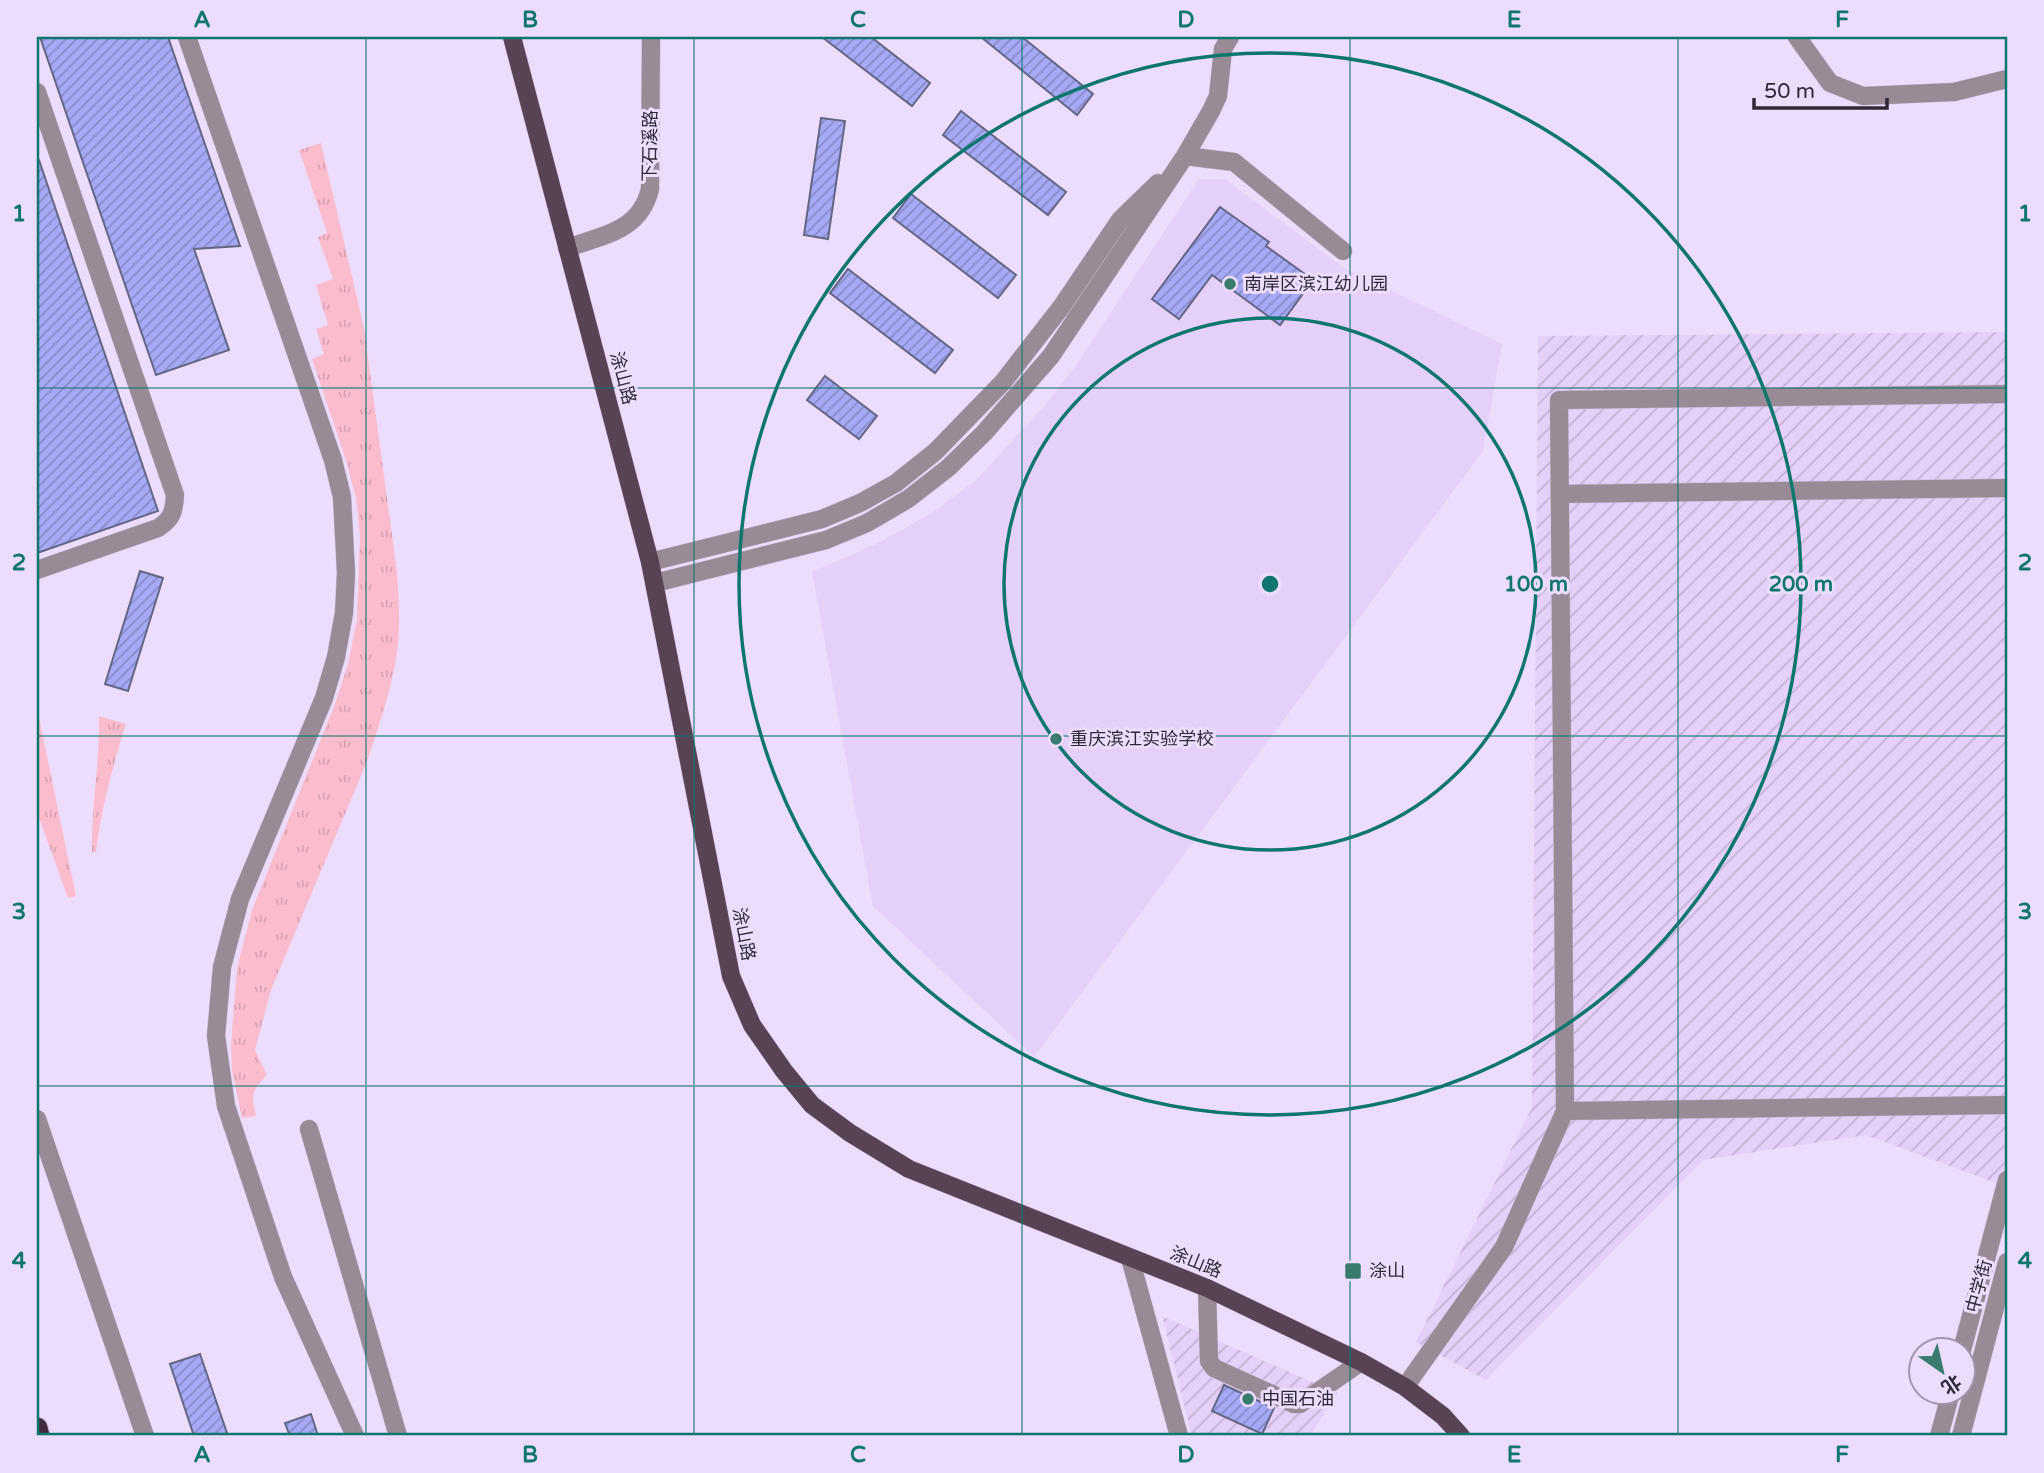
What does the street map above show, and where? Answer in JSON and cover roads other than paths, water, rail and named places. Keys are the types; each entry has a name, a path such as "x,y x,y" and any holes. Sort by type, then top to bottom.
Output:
{"highway":[{"path":"37,1428 39,1436"}],"main road":[{"name":"涂山路","path":"512,37 650,562 731,976 752,1026 812,1105 850,1133 909,1169 1207,1288 1405,1387 1443,1416 1461,1436"}],"street":[{"path":"187,37 333,460 342,497 346,573 344,613 336,657 324,698 240,899 222,967 216,1036 226,1106 283,1277 355,1436"},
{"name":"下石溪路","path":"567,248 618,230 640,214 646,203 650,188 651,37"},
{"path":"654,583 826,540 877,517 908,499 948,468 984,433 1051,356 1185,156 1218,96 1223,49 1230,37"},
{"path":"1797,37 1830,83 1863,96 1954,92 2007,79"},
{"path":"37,92 175,495 170,520 158,528 37,570"},
{"path":"1185,156 1234,162 1343,251"},
{"path":"650,562 822,519 860,503 896,482 935,452 1003,382 1062,306 1120,220 1185,156"},
{"path":"1405,1387 1504,1247 1564,1111 1559,400 2007,394"},
{"path":"1560,494 2007,488"},
{"path":"1564,1111 2007,1105"},
{"path":"37,1119 145,1436"},
{"path":"309,1129 398,1436"},
{"name":"中学街","path":"1966,1336 2007,1180"},
{"path":"1130,1258 1179,1436"},
{"name":"中学街","path":"1961,1436 2007,1262"},
{"path":"1207,1288 1209,1361 1214,1368 1294,1404 1300,1404 1361,1363"},
{"path":"1939,1436 1947,1406"}],"place":[{"name":"南岸区滨江幼儿园","path":"1230,284"},
{"name":"重庆滨江实验学校","path":"1056,739"},
{"name":"涂山","path":"1353,1271"},
{"name":"中国石油","path":"1248,1399"}]}
